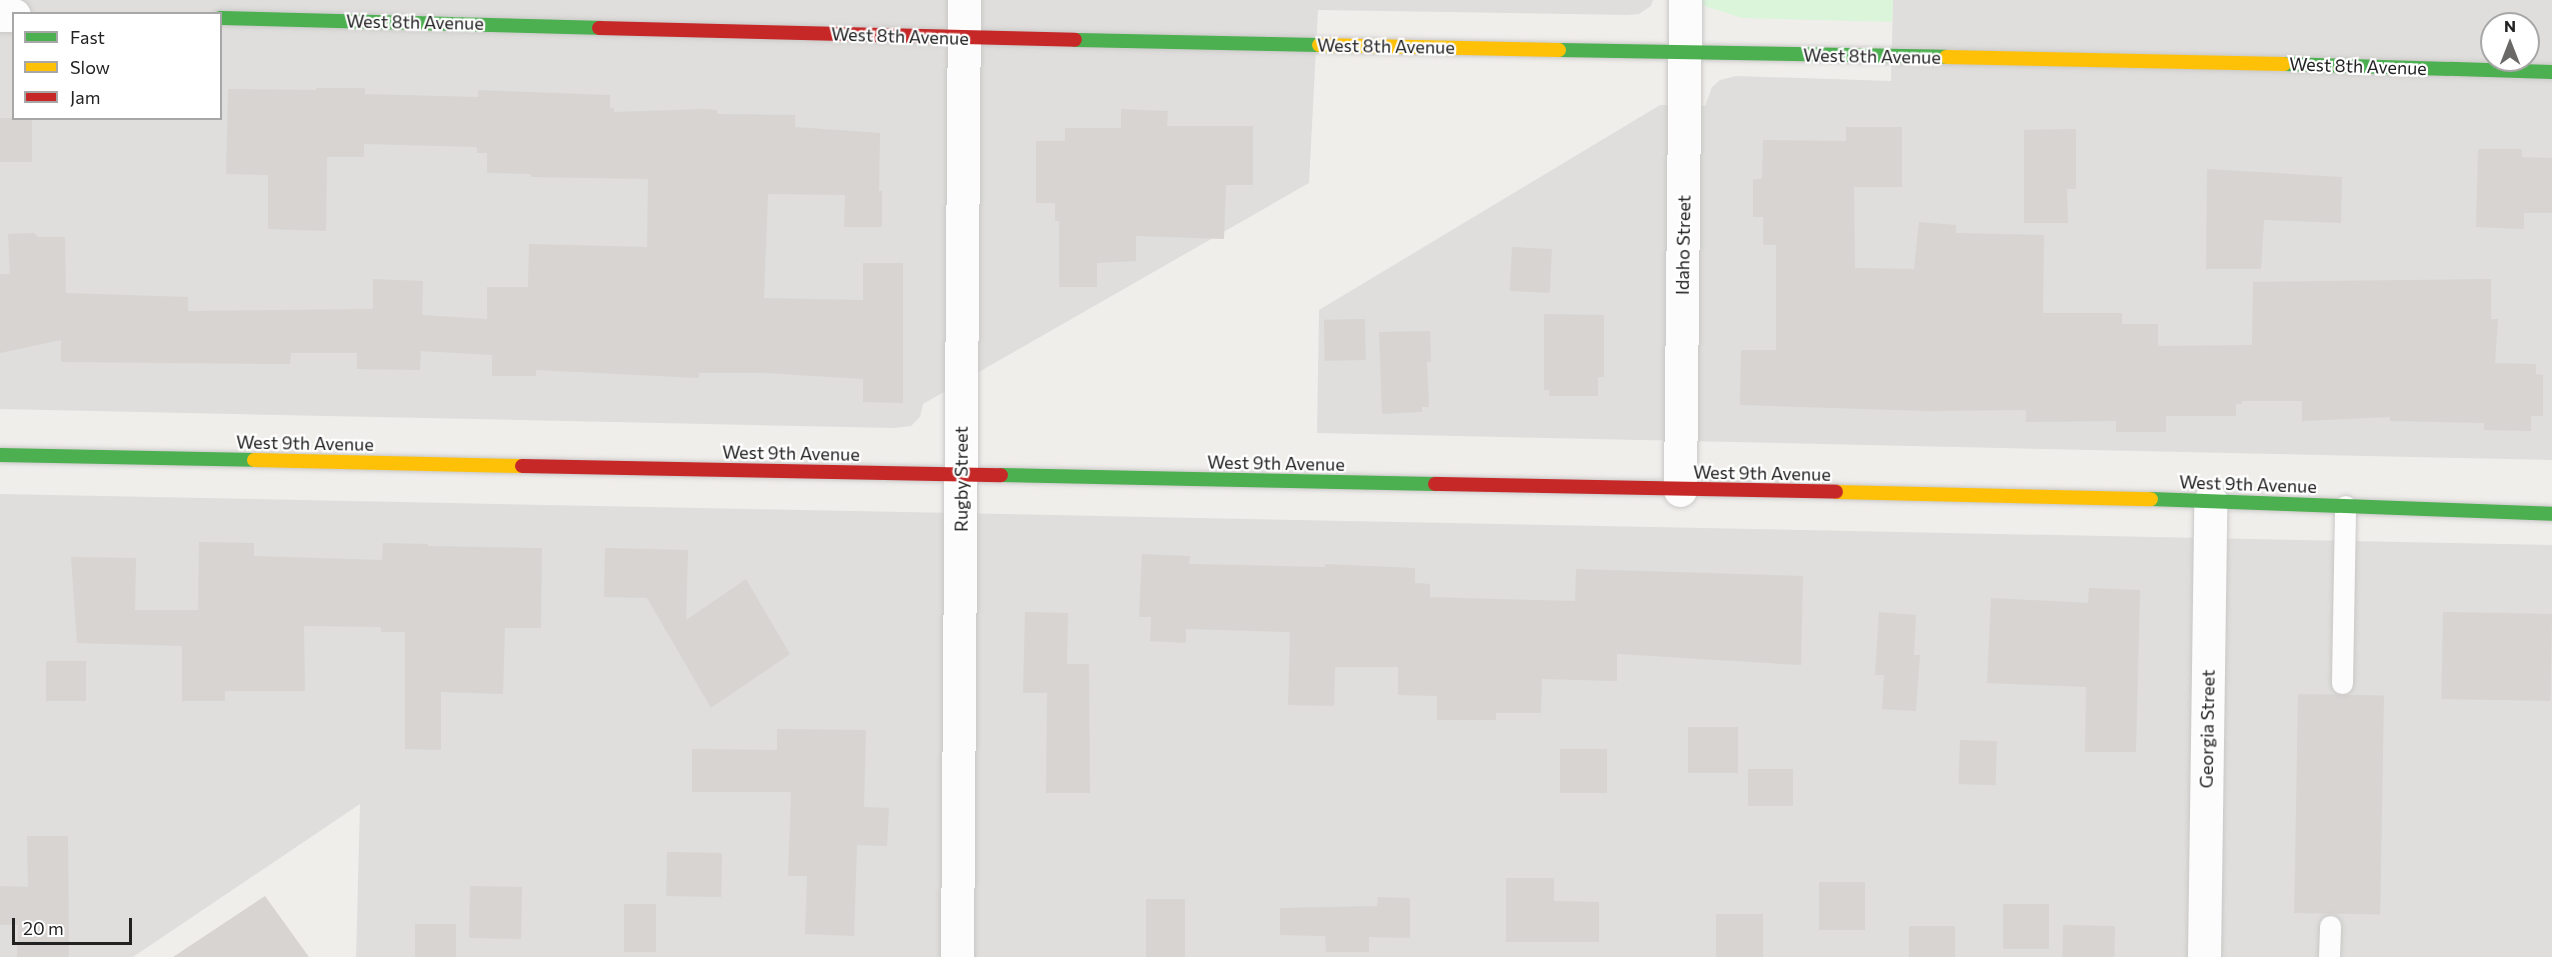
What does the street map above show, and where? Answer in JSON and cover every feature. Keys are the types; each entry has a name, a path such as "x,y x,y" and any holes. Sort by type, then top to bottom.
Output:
{"main road":[{"name":"West 8th Avenue","path":"222,18 963,38 2200,62 2552,72"},
{"name":"West 9th Avenue","path":"0,455 2210,500 2552,514"}],"street":[{"name":"Rugby Street","path":"957,957 964,0"},
{"name":"Idaho Street","path":"1680,490 1685,0"},
{"name":"Georgia Street","path":"2204,957 2210,500"}],"lane":[{"path":"2342,683 2345,506"},
{"path":"2329,957 2330,926"}],"shaded area":[{"path":"0,0 1653,0 1651,6 1639,14 1627,15 1318,10 1309,183 923,404 920,417 911,426 894,428 0,409"},
{"path":"1893,0 2552,0 2552,460 1317,433 1319,310 1660,105 1705,106 1712,87 1720,80 1736,76 1891,81"},
{"path":"0,494 2552,545 2552,957 356,957 360,804 133,957 0,957"}],"green space":[{"path":"1686,0 1893,0 1892,22 1742,18"}],"building":[{"path":"316,88 365,88 365,94 478,97 478,90 610,95 610,108 614,108 614,112 704,109 717,110 717,114 795,115 795,127 880,133 879,191 882,191 882,227 844,227 845,195 768,194 764,298 863,300 863,263 903,263 903,403 863,402 863,379 765,373 699,373 699,378 536,370 536,376 492,376 492,355 421,351 420,370 357,369 357,353 291,353 290,364 61,362 61,340 0,353 0,274 10,274 8,234 34,233 38,237 65,237 66,293 188,297 188,311 373,309 373,279 423,281 422,315 487,319 487,287 528,287 529,244 647,247 648,179 531,177 531,174 487,173 487,153 477,153 477,147 364,144 364,157 327,157 326,231 268,229 268,175 226,174 228,89 316,90"},
{"path":"1121,109 1168,111 1167,126 1253,126 1253,185 1226,185 1224,239 1136,236 1136,261 1097,263 1097,287 1059,287 1059,221 1055,221 1055,203 1036,203 1036,141 1065,141 1065,128 1121,128"},
{"path":"0,118 32,120 32,162 0,162"},
{"path":"1846,127 1902,127 1902,187 1854,187 1855,268 1914,269 1919,222 1956,225 1956,233 2044,235 2043,313 2122,313 2122,324 2158,324 2158,346 2252,345 2253,282 2491,279 2491,319 2498,319 2495,363 2536,364 2536,374 2543,375 2543,416 2531,416 2531,431 2484,430 2484,423 2390,421 2390,417 2302,421 2302,401 2242,401 2242,404 2236,404 2236,416 2166,416 2166,432 2116,432 2116,421 2026,422 2026,410 1928,411 1740,405 1741,350 1776,350 1776,245 1763,245 1763,217 1753,217 1753,179 1762,179 1763,140 1846,141"},
{"path":"2076,129 2076,189 2067,189 2068,223 2024,223 2024,130"},
{"path":"2478,149 2522,149 2522,157 2552,158 2552,213 2524,213 2524,229 2476,227"},
{"path":"2207,169 2342,177 2341,223 2264,220 2261,269 2206,269"},
{"path":"1512,247 1552,249 1550,293 1510,291"},
{"path":"1544,314 1604,315 1604,377 1598,377 1598,396 1549,396 1549,390 1544,390"},
{"path":"1365,319 1366,360 1325,361 1324,320"},
{"path":"1430,331 1431,362 1427,362 1429,407 1422,407 1422,412 1382,414 1379,332"},
{"path":"199,542 254,543 254,556 382,560 383,543 542,548 541,628 505,628 503,694 441,692 441,750 405,749 405,632 381,632 381,627 304,626 305,691 225,691 225,701 182,701 182,646 77,643 71,557 136,558 135,610 198,610"},
{"path":"605,548 688,550 686,620 746,579 790,654 711,708 647,598 604,597"},
{"path":"1142,554 1190,556 1189,564 1325,567 1325,564 1415,568 1415,583 1430,584 1430,597 1575,601 1576,569 1803,576 1801,665 1617,654 1617,681 1542,679 1541,713 1496,713 1496,720 1437,720 1437,696 1398,695 1398,667 1335,667 1334,706 1288,705 1290,632 1186,629 1186,643 1150,641 1151,617 1139,617"},
{"path":"2089,588 2140,590 2136,752 2085,752 2086,687 1987,683 1991,598 2088,603"},
{"path":"1025,612 1068,613 1067,664 1089,664 1090,793 1046,793 1047,693 1023,693"},
{"path":"1879,612 1916,615 1914,655 1920,655 1916,711 1882,709 1884,675 1875,675"},
{"path":"2443,612 2552,614 2550,701 2441,699"},
{"path":"46,661 86,661 86,701 46,701"},
{"path":"2298,694 2384,696 2380,914 2294,913"},
{"path":"1688,727 1738,727 1738,773 1688,773"},
{"path":"777,729 866,730 864,807 889,808 887,846 857,845 854,936 805,934 807,876 788,876 791,792 692,792 692,749 777,750"},
{"path":"1960,740 1997,741 1995,785 1958,784"},
{"path":"1560,749 1607,749 1607,793 1560,793"},
{"path":"1748,769 1793,769 1793,806 1748,806"},
{"path":"27,836 68,836 69,957 17,957 18,925 0,925 0,886 28,887"},
{"path":"667,852 722,853 721,897 666,896"},
{"path":"1506,878 1554,878 1554,901 1599,902 1599,942 1506,942"},
{"path":"1819,882 1865,882 1865,930 1819,930"},
{"path":"470,886 522,887 521,939 469,938"},
{"path":"265,896 309,957 173,957"},
{"path":"1378,897 1410,898 1410,938 1369,937 1369,952 1326,952 1325,936 1280,935 1280,908 1377,906"},
{"path":"1146,899 1185,899 1185,957 1146,957"},
{"path":"624,904 656,904 656,952 624,952"},
{"path":"2003,904 2049,904 2049,949 2003,949"},
{"path":"1716,914 1763,914 1763,957 1716,957"},
{"path":"415,924 456,924 456,957 415,957"},
{"path":"2063,925 2115,926 2114,957 2062,957"},
{"path":"1909,926 1955,926 1955,957 1909,957"}],"traffic: fast":[{"path":"222,18 599,28"},
{"path":"1075,40 1319,45"},
{"path":"1559,50 1946,57"},
{"path":"2284,64 2552,72"},
{"path":"0,455 254,460"},
{"path":"1001,475 1435,484"},
{"path":"2151,499 2552,514"}],"traffic: slow":[{"path":"1319,45 1559,50"},
{"path":"1946,57 2284,64"},
{"path":"254,460 522,466"},
{"path":"1836,492 2151,499"}],"traffic: jam":[{"path":"599,28 1075,40"},
{"path":"522,466 1001,475"},
{"path":"1435,484 1836,492"}]}
